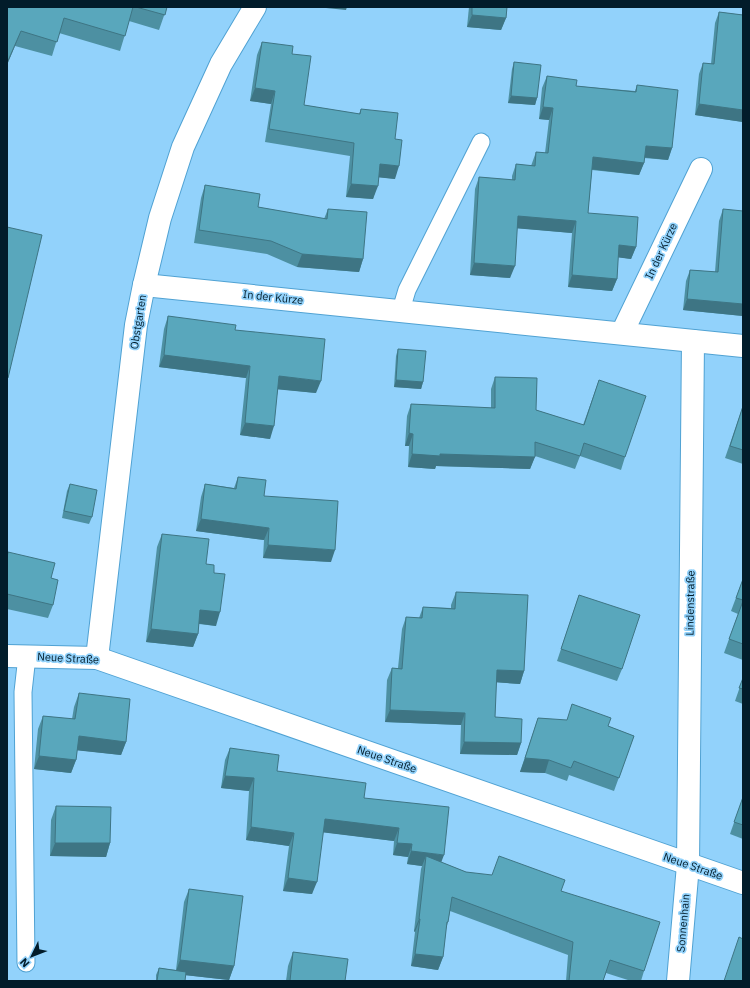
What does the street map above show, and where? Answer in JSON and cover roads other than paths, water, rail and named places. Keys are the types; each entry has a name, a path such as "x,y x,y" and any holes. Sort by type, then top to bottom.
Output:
{"street":[{"name":"Obstgarten","path":"97,658 136,325 160,218 183,147 221,64 255,7"},
{"name":"In der Kürze","path":"622,333 701,169"},
{"name":"In der Kürze","path":"144,284 743,346"},
{"name":"Lindenstraße","path":"688,865 692,341"},
{"name":"Neue Straße","path":"17,656 97,658 743,883"},
{"name":"Sonnenhain","path":"678,981 688,865"}],"lane":[{"path":"402,310 407,290 481,142"},
{"name":"Neue Straße","path":"17,656 23,692 26,963"}]}
